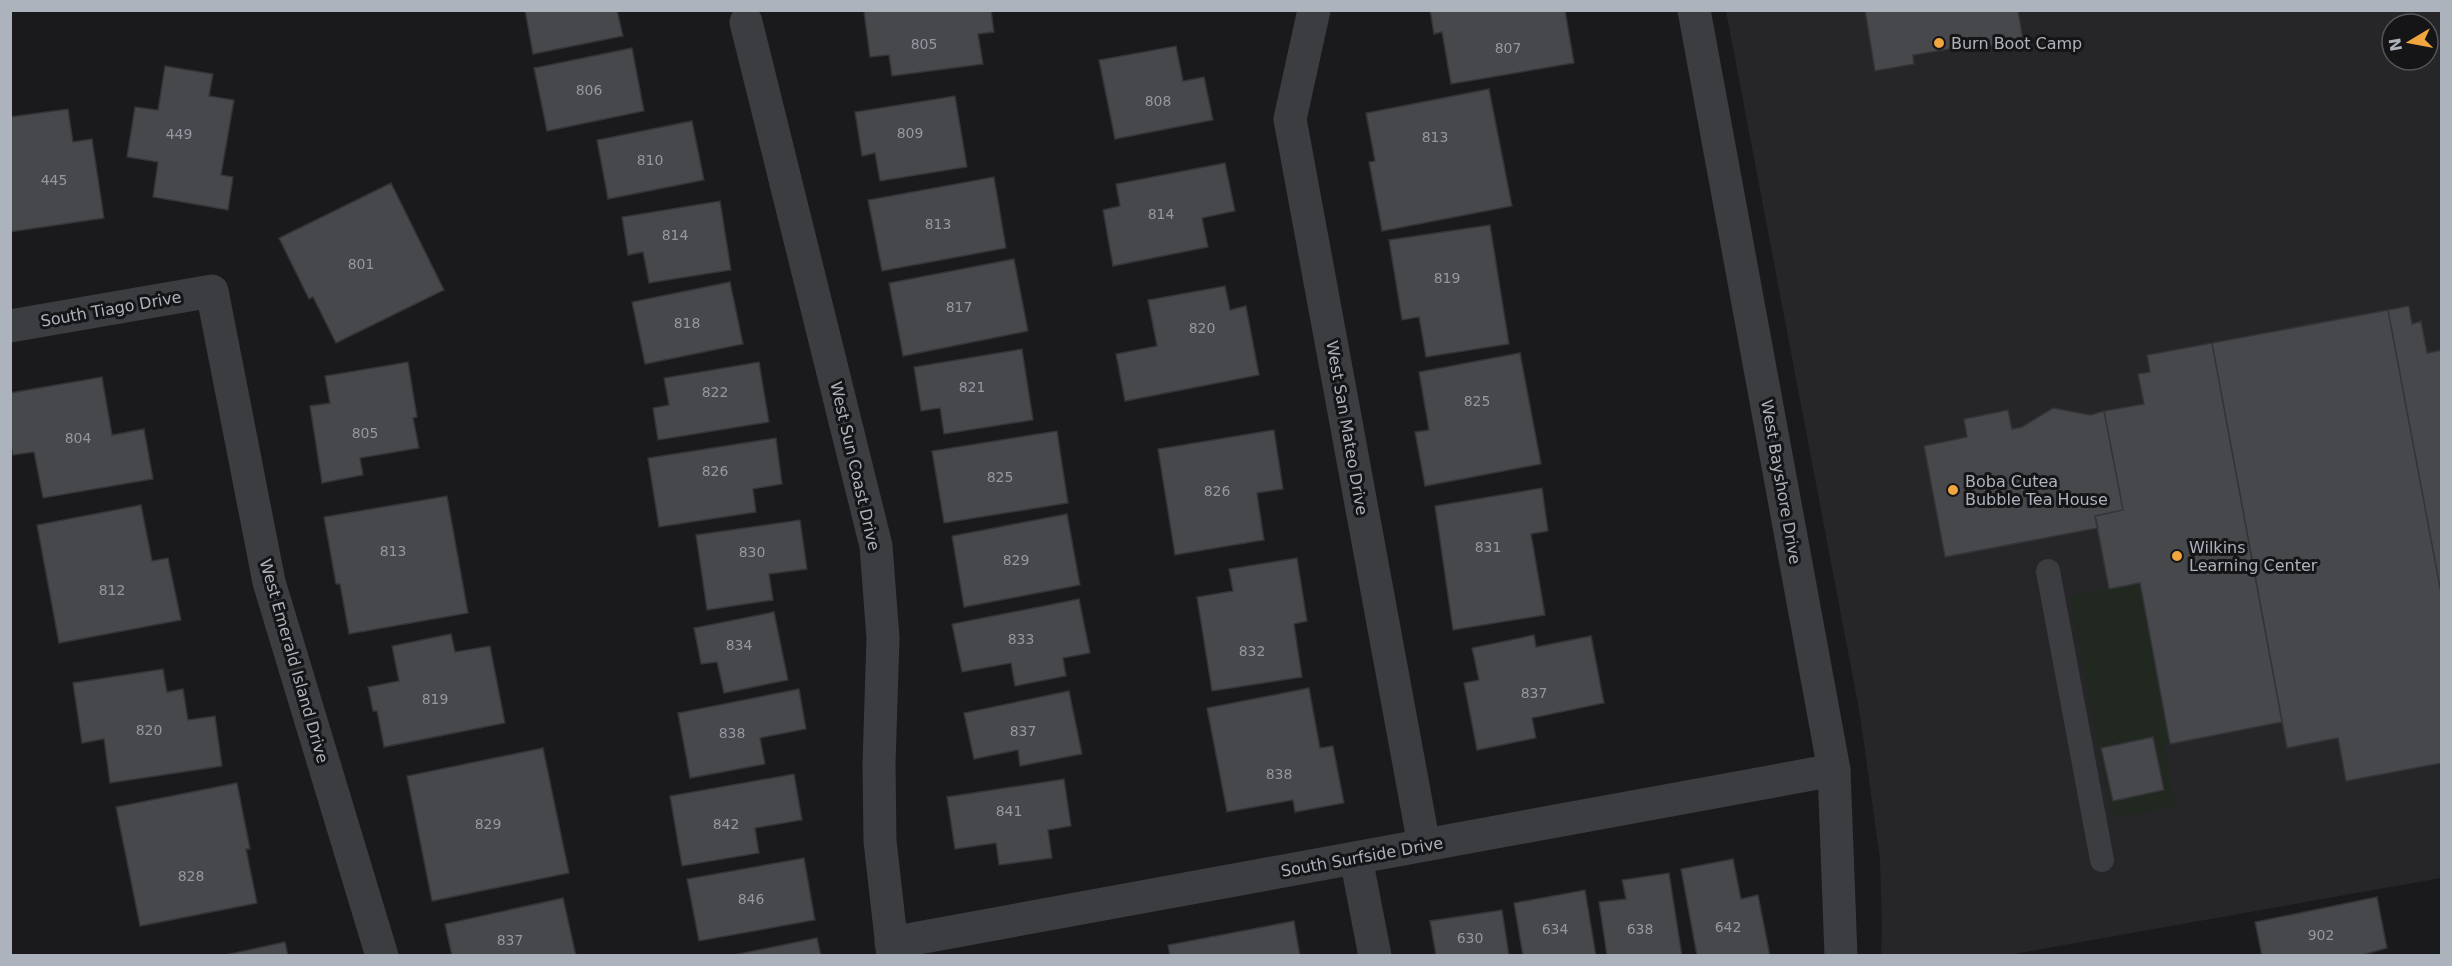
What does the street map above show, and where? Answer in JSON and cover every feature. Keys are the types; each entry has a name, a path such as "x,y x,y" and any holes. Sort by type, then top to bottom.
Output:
{"street":[{"name":"West San Mateo Drive","path":"1314,10 1290,119 1424,845"},
{"name":"West Bayshore Drive","path":"1694,10 1834,770 1841,956"},
{"name":"West Sun Coast Drive","path":"746,22 876,546 883,638 879,764 880,841 892,949"},
{"name":"South Tiago Drive","path":"10,327 212,291"},
{"name":"West Emerald Island Drive","path":"212,291 269,582 382,956"},
{"name":"South Surfside Drive","path":"892,949 1424,845 1834,770"},
{"path":"1356,858 1375,956"}],"lane":[{"path":"2048,571 2102,860"}],"shaded area":[{"path":"1726,11 2441,11 2441,878 2008,955 1881,955 1880,859 1860,715"},
{"path":"2140,583 2170,744 2163,743 2175,807 2112,818 2070,596"}],"building":[{"path":"525,10 617,10 623,36 533,54"},
{"path":"991,10 994,32 978,34 983,64 892,76 889,55 870,57 864,12"},
{"path":"1430,10 1565,10 1574,63 1451,84 1442,32 1434,34"},
{"name":"Burn Boot Camp","path":"1865,10 2018,10 2023,40 1968,50 1967,46 1913,55 1914,64 1875,71"},
{"path":"1176,46 1183,81 1204,77 1213,120 1115,139 1099,60"},
{"path":"632,48 644,111 547,131 534,68"},
{"path":"165,66 213,74 209,96 234,100 221,175 233,177 228,210 153,197 158,162 127,157 135,107 158,110"},
{"path":"1489,89 1512,206 1382,231 1369,162 1375,161 1366,113"},
{"path":"955,96 967,167 880,181 875,153 862,156 855,112"},
{"path":"68,109 73,142 92,139 104,218 10,232 10,117"},
{"path":"692,121 704,180 608,199 597,140"},
{"path":"1225,163 1235,211 1202,218 1208,247 1113,266 1103,210 1120,206 1116,184"},
{"path":"994,177 1006,248 882,271 868,200"},
{"path":"391,183 444,290 336,343 313,297 309,299 279,238"},
{"path":"720,201 731,270 649,283 643,252 628,255 622,217"},
{"path":"1490,225 1509,344 1426,357 1419,317 1402,320 1389,240"},
{"path":"1014,259 1028,331 903,356 889,283"},
{"path":"730,282 743,344 645,364 632,302"},
{"path":"1225,286 1230,310 1246,306 1259,375 1125,401 1116,354 1157,346 1148,300"},
{"path":"2409,306 2412,324 2421,321 2427,353 2442,350 2442,598 2388,310"},
{"path":"2388,310 2442,598 2442,763 2346,781 2338,738 2287,748 2212,343"},
{"name":"Wilkins Learning Center","path":"2212,343 2282,722 2170,744 2140,583 2109,589 2095,516 2123,510 2104,411 2144,404 2138,374 2150,372 2147,355"},
{"path":"1022,349 1033,420 944,434 940,408 921,411 914,367"},
{"path":"1520,353 1541,464 1425,486 1415,432 1429,430 1419,372"},
{"path":"408,362 417,417 413,418 419,448 360,458 363,475 322,483 310,406 330,403 325,376"},
{"path":"759,362 769,422 658,440 653,408 669,405 664,378"},
{"path":"102,377 112,435 144,429 153,479 43,498 34,452 13,455 10,442 10,393"},
{"path":"2053,408 2090,415 2104,411 2123,510 2095,516 2098,528 1945,557 1924,446 1967,437 1964,419 2008,410 2012,429 2022,427"},
{"path":"1274,430 1283,489 1257,493 1264,540 1175,555 1158,449"},
{"path":"1057,431 1068,503 944,523 932,451"},
{"path":"776,438 782,484 753,489 756,512 659,527 648,458"},
{"path":"1542,488 1548,531 1531,534 1545,615 1453,630 1435,506"},
{"path":"447,496 468,613 349,634 340,584 336,584 324,517"},
{"path":"141,505 152,561 168,558 181,620 59,643 37,525"},
{"path":"1067,514 1080,585 964,607 952,536"},
{"path":"800,520 807,569 769,574 773,600 707,610 696,535"},
{"path":"1297,558 1307,621 1294,624 1302,677 1212,691 1197,597 1233,591 1229,569"},
{"path":"1079,599 1090,653 1063,658 1066,676 1015,686 1011,663 962,672 952,624"},
{"path":"774,612 788,680 724,693 717,662 701,664 694,628"},
{"path":"451,634 455,652 490,646 505,723 384,747 377,711 373,711 368,687 399,681 392,646"},
{"path":"1534,635 1536,647 1591,636 1604,703 1532,718 1536,738 1477,750 1464,683 1479,680 1472,648"},
{"path":"163,669 167,692 183,689 188,720 215,716 222,766 110,783 104,739 82,743 73,683"},
{"path":"1309,688 1320,748 1333,746 1344,803 1295,812 1293,800 1227,812 1207,708"},
{"path":"799,689 806,729 760,738 765,764 690,778 678,713"},
{"path":"1069,691 1082,754 1020,766 1018,750 974,759 964,713"},
{"path":"2153,737 2164,790 2113,801 2101,748"},
{"path":"543,748 569,873 432,901 407,776"},
{"path":"794,774 802,820 755,828 759,853 682,866 670,796"},
{"path":"1064,779 1071,826 1048,830 1052,858 999,865 996,843 955,849 947,797"},
{"path":"237,783 250,849 246,849 257,903 140,926 116,807"},
{"path":"804,858 815,920 699,941 687,879"},
{"path":"1733,859 1741,899 1758,895 1770,956 1697,956 1681,869"},
{"path":"1669,873 1682,956 1607,956 1599,902 1626,899 1622,880"},
{"path":"1585,890 1596,956 1523,956 1514,903"},
{"path":"2377,897 2387,948 2359,956 2262,956 2255,922"},
{"path":"563,898 576,956 452,956 445,924"},
{"path":"1502,910 1509,956 1436,956 1430,921"},
{"path":"1294,921 1300,956 1170,956 1168,945"},
{"path":"817,938 821,956 729,956"},
{"path":"285,942 288,956 221,956"}],"place":[{"name":"Burn Boot Camp","path":"1939,43"},
{"name":"Boba Cutea Bubble Tea House","path":"1953,490"},
{"name":"Wilkins Learning Center","path":"2177,556"}]}
